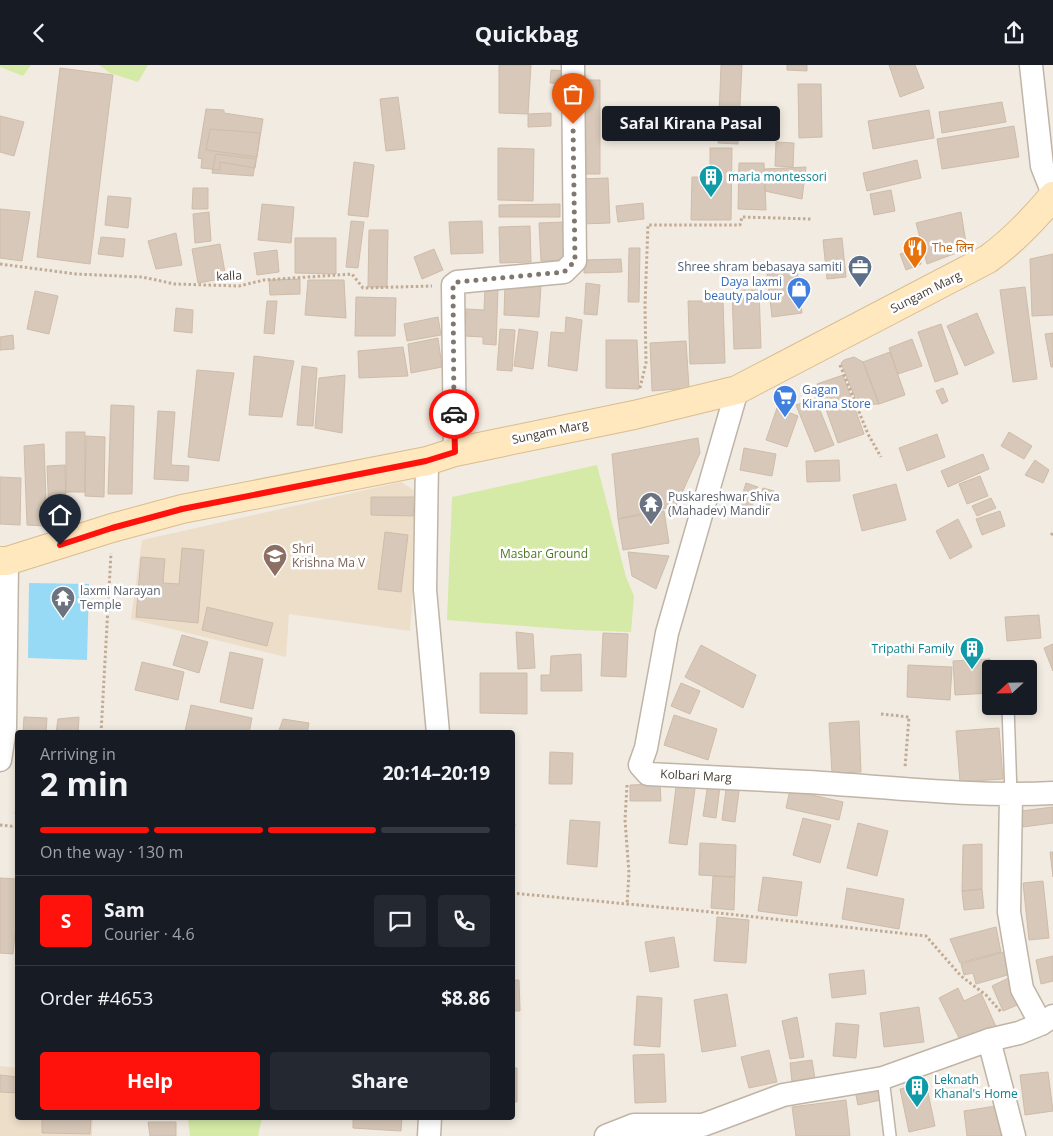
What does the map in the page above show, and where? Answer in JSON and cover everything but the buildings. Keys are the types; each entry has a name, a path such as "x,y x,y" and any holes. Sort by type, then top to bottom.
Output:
{"main road":[{"name":"Sungam Marg","path":"4,561 182,509 426,461 455,452 634,415 737,390 988,259 1009,244 1033,220 1053,195"}],"street":[{"path":"455,452 453,285 457,282 564,272 575,261 572,65"},
{"path":"1031,65 1042,166 1053,195"},
{"path":"640,765 646,748 667,633 737,390"},
{"path":"426,461 425,590 438,730"},
{"path":"0,760 5,728 4,561"},
{"name":"Kolbari Marg","path":"640,765 648,774 808,782 903,790 1011,795 1053,793"},
{"path":"606,1136 634,1125 703,1125 783,1095 883,1078 989,1040 1019,1033 1047,1020 1022,989 1009,912 1011,795"},
{"path":"989,1040 1014,1136"},
{"path":"429,1136 430,1120"}],"lane":[{"path":"1008,715 1011,795"},
{"path":"883,1078 890,1136"}],"path":[{"path":"634,415 646,363 645,305 648,225 740,225 742,217 811,219"},
{"name":"kalla","path":"0,264 25,269 76,274 142,277 174,284 238,286 264,280 352,274 363,288 453,285"},
{"path":"830,342 868,434 881,457"},
{"path":"101,730 112,528"},
{"path":"881,714 910,717 903,790"},
{"path":"627,905 630,873 625,820 627,771 640,765"},
{"path":"0,825 15,827"},
{"path":"515,893 701,911 926,936 961,976 986,995 1019,1033"}],"shaded area":[{"name":"Shri Krishna Ma V","path":"401,482 420,494 410,631 289,614 286,657 131,619 142,540"},
{"path":"0,1066 15,1068 15,1120 93,1120 92,1136 0,1136"}],"green space":[{"path":"0,65 31,65 23,76 0,67"},
{"path":"99,65 148,65 138,82 110,73"},
{"name":"Masbar Ground","path":"597,465 626,577 634,596 631,632 576,630 447,620 452,497"},
{"path":"188,1120 262,1120 258,1136 190,1136"}],"water":[{"path":"29,583 89,584 87,660 28,658"}],"way so far":[{"path":"454,414 453,285 457,282 564,272 575,261 573,124"}],"place":[{"name":"Safal Kirana Pasal","path":"573,124"},
{"name":"maria montessori","path":"711,198"},
{"name":"The लिन","path":"915,269"},
{"name":"Shree shram bebasaya samiti","path":"860,288"},
{"name":"Daya laxmi beauty palour","path":"799,310"},
{"name":"Gagan Kirana Store","path":"785,418"},
{"name":"Puskareshwar Shiva (Mahadev) Mandir","path":"651,525"},
{"name":"Shri Krishna Ma V","path":"275,577"},
{"name":"laxmi Narayan Temple","path":"63,619"},
{"name":"Tripathi Family","path":"972,670"},
{"name":"Leknath Khanal's Home","path":"917,1108"}],"route":[{"path":"60,545 112,528 182,509 426,461 455,452 454,414"}]}
